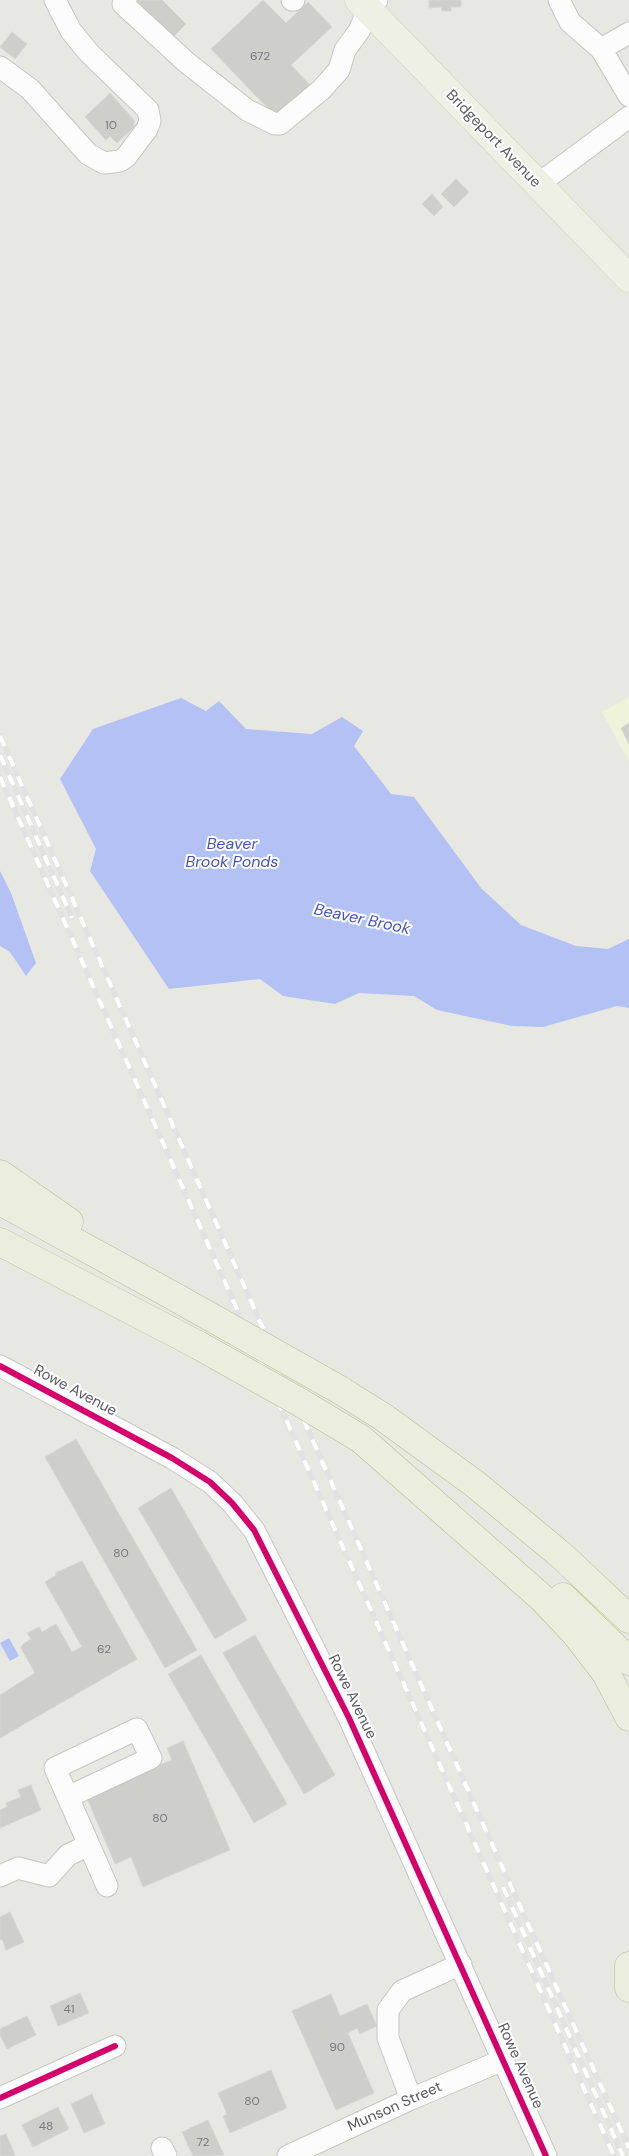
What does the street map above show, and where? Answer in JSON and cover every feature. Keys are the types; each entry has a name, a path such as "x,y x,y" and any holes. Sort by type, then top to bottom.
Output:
{"highway":[{"path":"0,1174 169,1294"},
{"path":"0,1201 340,1390 480,1475 527,1507 573,1543 629,1594"},
{"path":"0,1242 198,1345 361,1439 450,1501 492,1534 570,1603 629,1661"},
{"path":"0,1260 140,1315"},
{"path":"340,1390 383,1418 475,1484 561,1555 629,1619"},
{"path":"361,1439 542,1598 575,1633 606,1674 629,1717"},
{"path":"629,1966 629,1988"}],"main road":[{"name":"Bridgeport Avenue","path":"368,3 537,185 629,278"}],"street":[{"path":"0,67 30,89 88,154 104,163 120,161 126,157 148,129 150,121 148,110 89,54 71,32 55,0"},
{"path":"126,0 123,4 186,62 247,110 275,124 280,124 288,119 339,70 345,50 359,31 368,3"},
{"path":"559,0 570,22 601,49 629,96"},
{"path":"601,49 629,33"},
{"path":"537,185 629,117"},
{"name":"Rowe Avenue","path":"0,1366 172,1458 210,1482 232,1503 254,1530 349,1718 546,2156"},
{"path":"68,1797 107,1886"},
{"path":"0,1876 18,1868 49,1876 68,1855 89,1845"},
{"path":"411,2099 388,2038 388,2010 402,1991 460,1964"},
{"path":"0,2098 115,2046"},
{"name":"Munson Street","path":"288,2156 411,2099 503,2060"}],"shaded area":[{"path":"629,697 629,762 602,712"}],"water":[{"name":"Beaver Brook Ponds","path":"181,698 206,711 219,701 246,729 312,734 342,717 363,731 354,746 391,794 414,797 481,888 521,925 576,946 608,949 629,939 629,1008 617,1006 543,1027 512,1026 437,1010 414,996 359,993 335,1004 283,996 260,979 169,989 90,871 96,849 60,779 93,729"},
{"path":"0,871 11,893 36,963 26,976 10,952 0,946"},
{"path":"9,1638 19,1656 10,1661 0,1643"}],"building":[{"path":"138,0 162,0 186,24 172,38 136,3"},
{"path":"263,0 286,23 308,2 332,27 291,65 312,87 278,119 211,49"},
{"path":"429,0 461,0 461,7 451,7 451,11 442,11 441,7 429,8"},
{"path":"12,32 27,44 15,59 0,47"},
{"path":"110,93 134,120 134,127 117,143 110,136 106,140 85,117"},
{"path":"456,179 469,192 454,207 441,194"},
{"path":"432,194 443,207 434,216 422,204"},
{"path":"629,723 629,744 621,728"},
{"path":"76,1439 197,1650 165,1668 45,1457"},
{"path":"171,1488 247,1620 215,1639 138,1508"},
{"path":"82,1561 137,1659 0,1738 0,1695 35,1673 21,1648 23,1644 31,1639 27,1633 39,1627 42,1632 56,1624 72,1652 82,1647 45,1582 56,1575 55,1573"},
{"path":"255,1635 335,1775 304,1794 223,1653"},
{"path":"201,1655 287,1804 254,1823 168,1674"},
{"path":"183,1741 230,1850 143,1887 131,1857 115,1864 86,1796 172,1760 167,1748"},
{"path":"31,1785 41,1810 0,1828 0,1810 7,1807 6,1803 21,1797 18,1790"},
{"path":"10,1912 24,1942 6,1950 2,1939 0,1940 0,1917"},
{"path":"80,1993 89,2013 58,2026 50,2006"},
{"path":"331,1994 340,2016 367,2004 377,2026 360,2034 357,2028 348,2033 374,2093 336,2110 292,2011"},
{"path":"27,2016 36,2035 7,2049 0,2035 0,2029"},
{"path":"271,2070 287,2108 230,2133 223,2116 227,2114 218,2093"},
{"path":"92,2094 105,2124 84,2133 71,2104"},
{"path":"58,2107 69,2129 33,2147 22,2125"},
{"path":"208,2120 224,2155 193,2156 182,2132"},
{"path":"6,2134 15,2155 13,2156 0,2156 0,2136"}],"railway":[{"path":"0,736 487,1833 629,2148"},
{"path":"0,755 72,918"},
{"path":"0,777 614,2156"},
{"path":"503,1887 623,2156"}],"cycle path":[{"path":"0,1366 172,1458 210,1482 232,1503 254,1530 349,1718 546,2156"},
{"path":"0,2098 115,2046"}],"water label":[{"name":"Beaver Brook","path":"362,920"}]}
